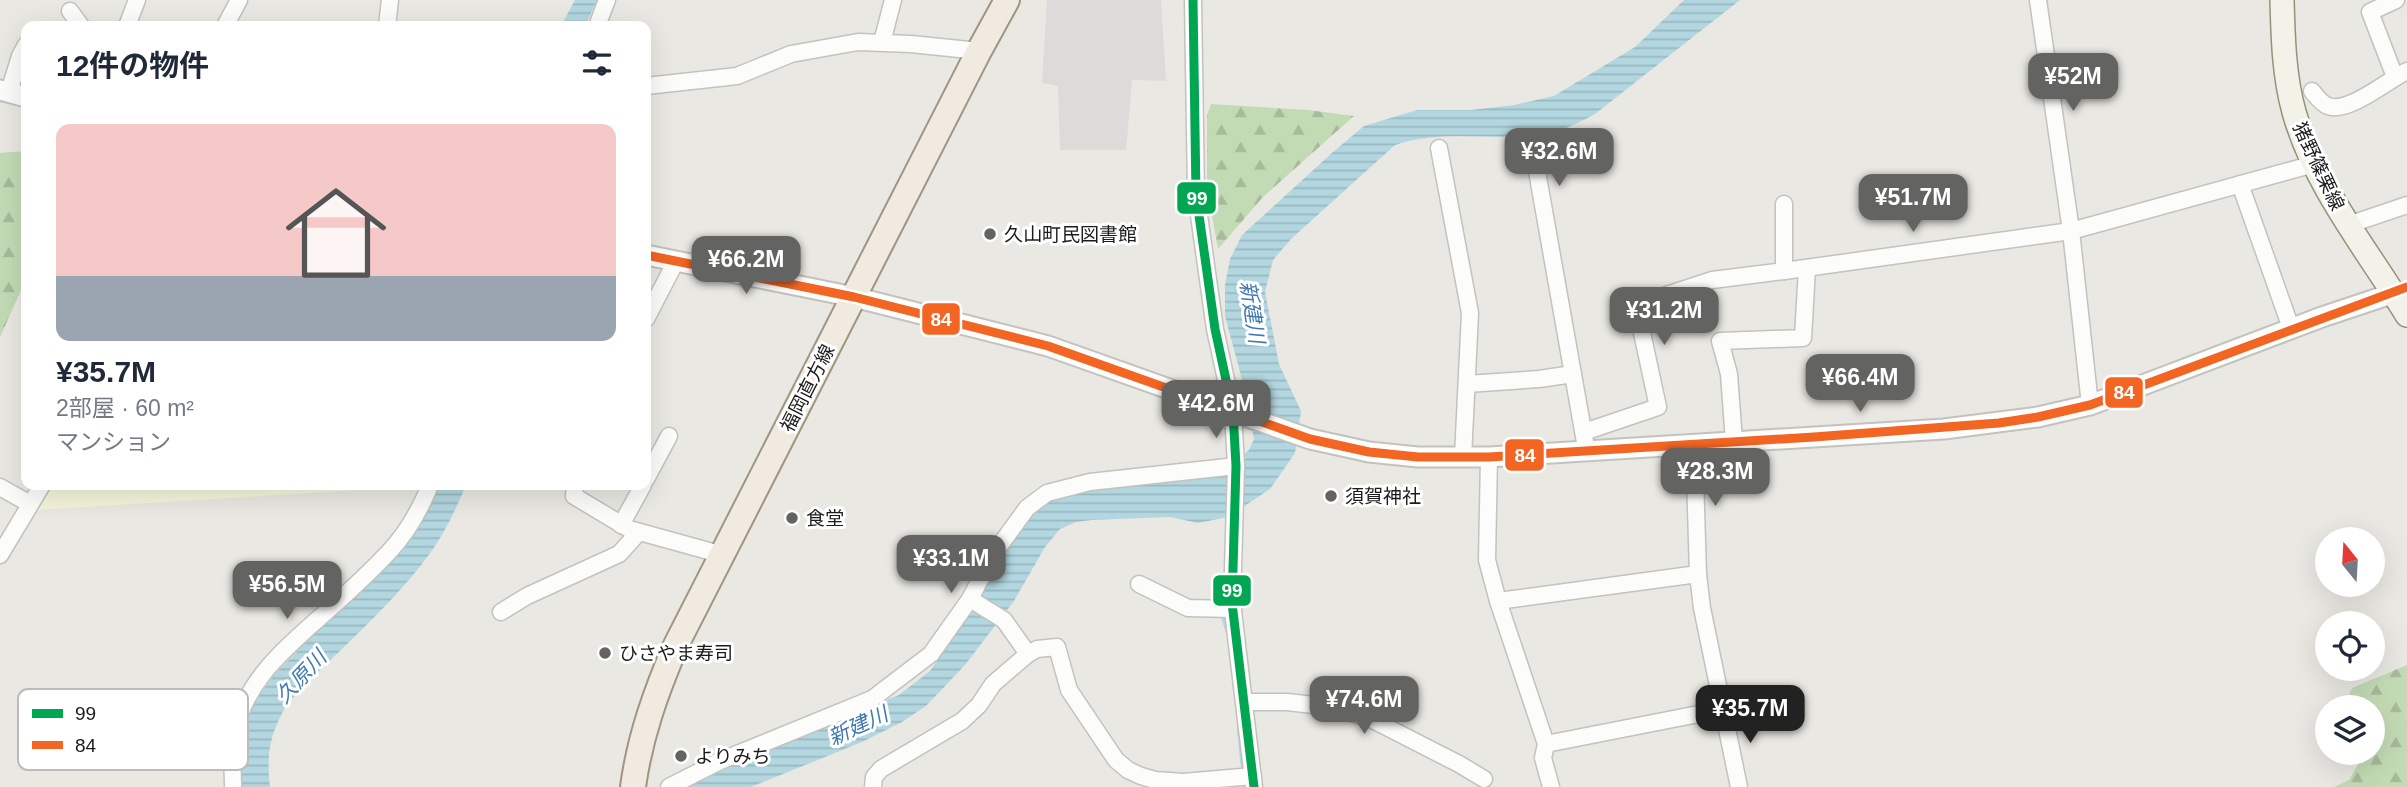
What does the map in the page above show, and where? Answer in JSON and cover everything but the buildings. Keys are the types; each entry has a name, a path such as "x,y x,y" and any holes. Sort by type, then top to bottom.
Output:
{"main road":[{"name":"福岡直方線","path":"633,787 642,735 656,691 676,645 1007,0"},
{"name":"猪野篠栗線","path":"2281,0 2286,75 2294,113 2314,164 2348,225 2400,290 2407,315"}],"street":[{"path":"129,21 137,0"},
{"path":"228,21 239,0"},
{"path":"388,21 390,0"},
{"path":"599,21 607,0"},
{"path":"882,42 893,0"},
{"path":"873,787 874,777 881,769 962,721 979,705 993,684 1028,654 1037,649 1058,647 1069,690 1116,760 1128,770 1155,780 1254,782 1233,609 1236,466 1233,412 1215,329 1196,194 1193,0"},
{"path":"2038,0 2071,231 2090,405"},
{"path":"2312,91 2326,106 2341,108 2381,89 2401,74 2370,12 2396,0"},
{"path":"71,11 78,21"},
{"path":"651,85 737,76 791,54 858,42 979,51"},
{"path":"12,93 21,54"},
{"path":"1532,143 1585,442"},
{"path":"1439,148 1470,313 1463,457"},
{"path":"1585,442 1658,407 1636,306 1712,280 2071,231 2314,164"},
{"path":"2240,184 2291,328"},
{"path":"1784,204 1784,271"},
{"path":"2348,225 2407,205"},
{"path":"651,256 854,297 1048,346 1310,439 1369,452 1418,457 1489,457 1585,442 1694,443 1944,429 2038,417 2090,405 2291,328 2400,290"},
{"path":"651,309 676,261"},
{"path":"1734,441 1728,374 1720,341 1803,338 1807,268"},
{"path":"1467,384 1573,374"},
{"path":"651,470 669,436"},
{"path":"1694,443 1698,574 1739,787"},
{"path":"1489,457 1488,559 1498,601 1546,744 1543,758 1551,787"},
{"path":"669,787 720,761 872,699 931,654 971,599 992,556 1027,508 1047,493 1090,482 1236,466"},
{"path":"0,487 30,504"},
{"path":"0,555 39,490"},
{"path":"248,697 261,674 290,642 319,619 390,551 418,512 428,490"},
{"path":"575,490 574,496 621,525 723,555"},
{"path":"621,525 640,490"},
{"path":"501,612 527,596 619,554 639,532"},
{"path":"1498,601 1698,574"},
{"path":"1139,584 1188,608 1233,609"},
{"path":"971,599 1004,620 1028,654"},
{"path":"1246,702 1287,702 1323,706 1367,717 1484,779"},
{"path":"1546,744 1724,709"}],"shaded area":[{"path":"1047,0 1161,0 1166,81 1132,80 1126,150 1060,150 1058,86 1042,83"},
{"path":"48,490 360,490 35,510"}],"green space":[{"path":"1211,104 1308,110 1354,116 1263,197 1218,249 1207,187 1207,115"},
{"path":"21,151 21,290 0,337 0,153"},
{"path":"2407,665 2407,787 2334,787 2349,780 2357,765 2385,765 2385,695 2349,695 2352,688 2369,681 2385,681 2385,674"}],"water":[{"path":"575,0 597,0 587,21 564,21"},
{"name":"新建川","path":"1684,0 1740,0 1595,114 1568,127 1540,135 1449,136 1395,145 1291,239 1273,260 1265,292 1279,364 1301,411 1295,453 1270,489 1228,517 1198,523 1170,517 1092,520 1076,522 1060,529 1045,547 1014,601 965,665 926,706 902,722 862,742 751,787 687,787 784,741 899,695 930,671 973,609 1026,520 1038,507 1053,497 1077,489 1223,474 1249,450 1254,439 1244,387 1225,316 1225,285 1230,259 1242,235 1364,126 1417,110 1471,110 1514,105 1554,96 1635,47"},
{"name":"久原川","path":"436,490 464,490 453,514 425,560 393,598 287,704 271,744 270,787 240,787 239,770 248,770 248,717 251,706 274,675 420,526"}],"waterway":[{"path":"1223,616 1228,632"},
{"path":"1239,727 1245,787"}],"transit line":[{"name":"99","path":"1193,0 1196,194 1215,329 1233,412 1236,466 1232,603 1254,787"},
{"name":"84","path":"651,256 854,297 1048,346 1310,439 1369,452 1418,457 1489,457 1814,437 1999,423 2038,417 2090,405 2407,287"}],"place":[{"name":"久山町民図書館","path":"990,234"},
{"name":"須賀神社","path":"1331,496"},
{"name":"食堂","path":"792,518"},
{"name":"ひさやま寿司","path":"605,653"},
{"name":"よりみち","path":"681,756"}]}
